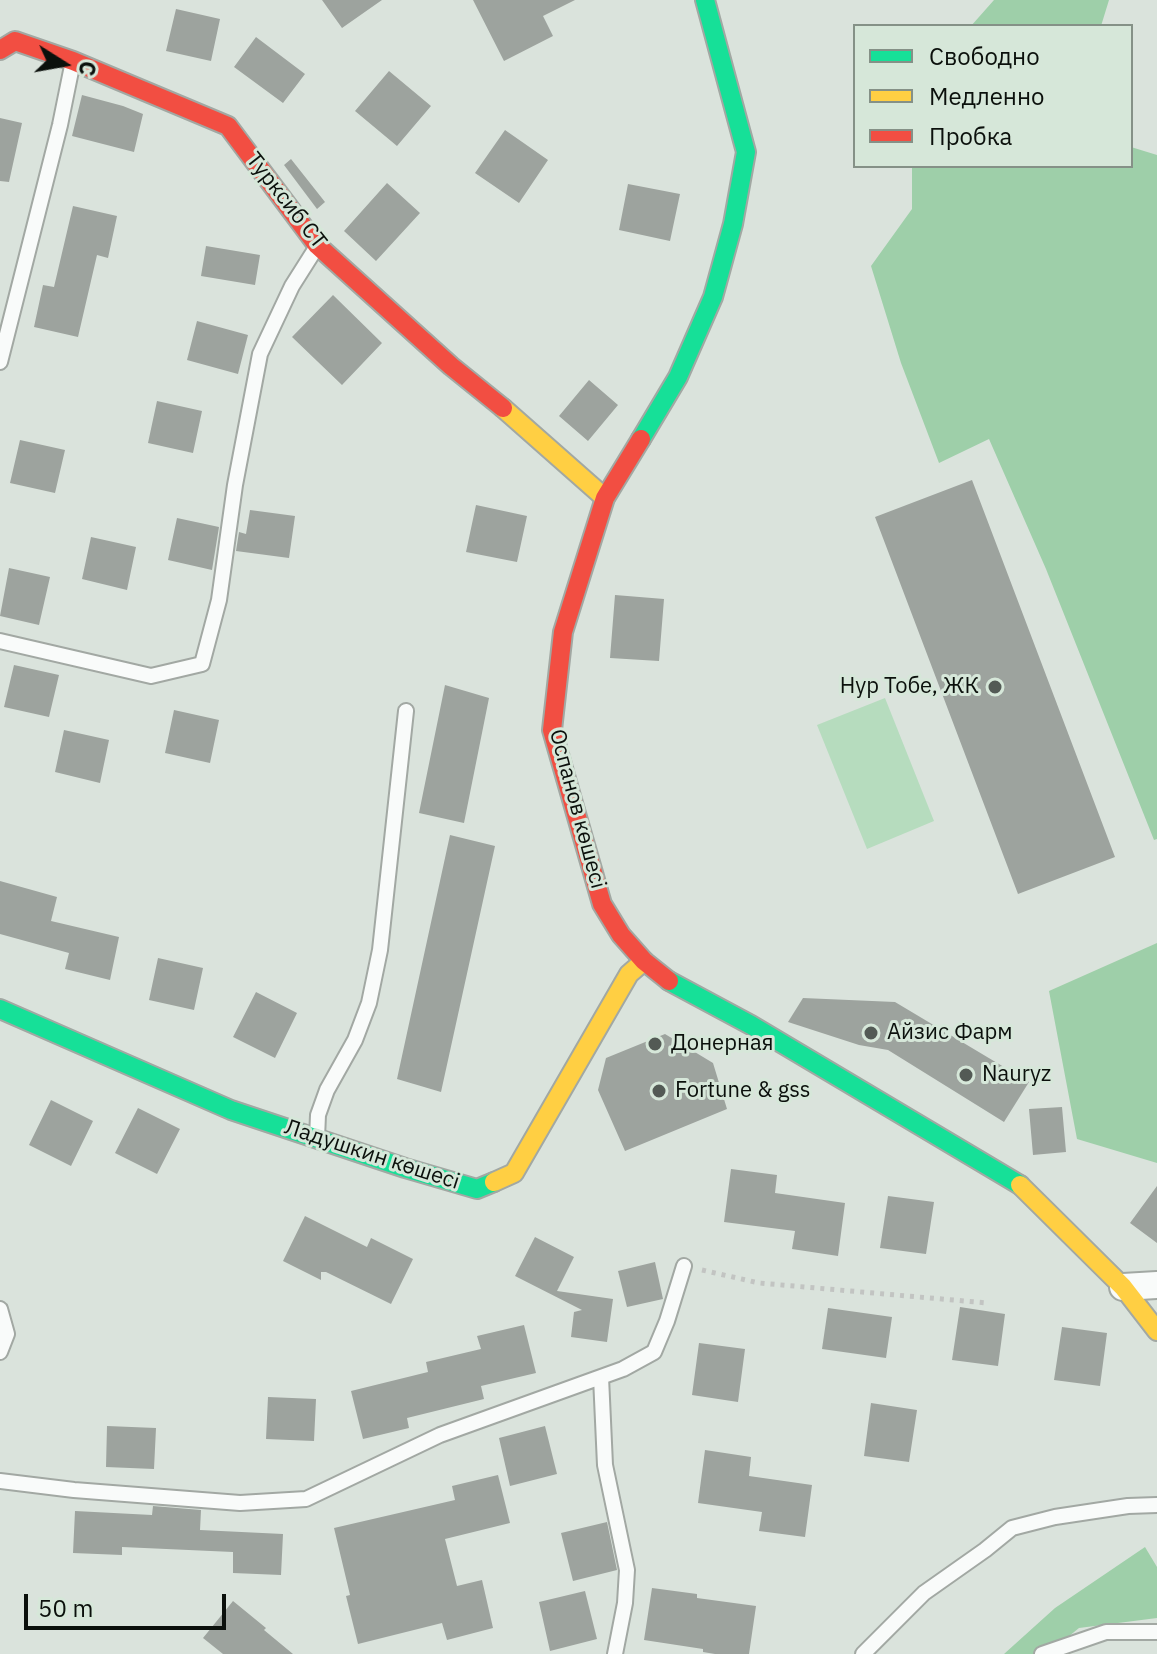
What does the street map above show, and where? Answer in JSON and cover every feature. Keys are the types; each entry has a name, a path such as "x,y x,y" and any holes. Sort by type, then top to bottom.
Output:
{"street":[{"name":"Оспанов көшесі","path":"705,0 746,152 733,224 713,297 678,377 605,498 563,632 552,730 602,904 621,935 644,961 677,987 751,1025 1023,1187 1123,1287 1157,1331"},
{"name":"Турксиб СТ","path":"0,50 15,41 73,61 228,126 317,245 451,366 484,391 605,498"},
{"name":"Ладушкин көшесі","path":"0,1009 231,1110 477,1189 514,1173 629,974 644,961"},
{"path":"1123,1287 1157,1285"}],"lane":[{"path":"0,362 60,125 73,61"},
{"path":"0,641 151,676 202,664 219,600 235,485 260,354 292,286 317,245"},
{"path":"317,1138 318,1115 327,1090 355,1040 369,1003 380,950 406,711"},
{"path":"0,1481 240,1503 306,1499 440,1435 623,1369 654,1352 684,1266"},
{"path":"0,1309 7,1334 0,1352"},
{"path":"601,1377 605,1465 627,1570 625,1603 615,1654"},
{"path":"863,1654 924,1593 1012,1528 1055,1517 1157,1505"},
{"path":"1042,1654 1106,1632 1157,1632"}],"path":[{"path":"684,1266 759,1283 987,1303"}],"green space":[{"path":"994,0 1109,0 1102,24 973,24"},
{"path":"1133,148 1157,155 1157,839 1154,840 1046,569 989,439 939,463 901,363 871,266 912,209 912,168 1133,168"},
{"path":"885,698 934,821 867,849 817,725"},
{"path":"1157,943 1157,1163 1077,1139 1049,991"},
{"path":"1145,1547 1157,1567 1157,1618 1079,1628 1047,1654 1004,1654 1055,1608"}],"building":[{"path":"322,0 382,0 342,28"},
{"path":"473,0 575,0 543,16 553,36 504,61"},
{"path":"176,9 220,19 211,61 166,51"},
{"path":"256,37 305,74 283,103 234,67"},
{"path":"389,71 431,106 397,146 355,111"},
{"path":"82,95 143,114 134,152 72,136"},
{"path":"0,118 22,123 9,182 0,181"},
{"path":"505,130 548,160 519,203 475,173"},
{"path":"291,159 325,202 317,209 284,165"},
{"path":"387,183 420,213 376,261 344,231"},
{"path":"628,184 680,194 670,241 619,230"},
{"path":"73,206 117,216 108,258 97,255 78,337 34,327 43,285 54,287"},
{"path":"206,246 260,255 255,285 201,276"},
{"path":"333,295 382,343 342,385 292,337"},
{"path":"197,321 248,335 238,374 187,360"},
{"path":"589,380 618,405 588,441 559,416"},
{"path":"157,401 202,411 193,453 148,443"},
{"path":"20,440 65,450 55,493 10,483"},
{"name":"Нур Тобе, ЖК","path":"972,480 1115,857 1018,894 875,517"},
{"path":"476,505 527,516 517,562 466,552"},
{"path":"250,510 295,516 289,558 236,551 239,532 246,534"},
{"path":"177,518 219,527 212,570 168,560"},
{"path":"91,537 136,547 127,590 82,579"},
{"path":"9,568 50,577 39,625 0,616"},
{"path":"615,595 664,599 659,661 610,658"},
{"path":"14,665 59,675 49,717 4,707"},
{"path":"445,685 489,698 464,823 419,813"},
{"path":"174,710 219,720 210,763 165,753"},
{"path":"64,730 109,740 100,783 55,772"},
{"path":"450,835 495,846 441,1092 397,1079"},
{"path":"0,881 57,897 51,921 119,937 110,980 65,969 69,953 0,934"},
{"path":"158,958 203,968 194,1010 149,1000"},
{"path":"256,992 297,1013 275,1058 233,1037"},
{"path":"803,998 895,1002 1029,1082 1004,1122 888,1050 859,1045 788,1022"},
{"path":"665,1034 713,1063 727,1109 625,1151 598,1090 606,1058"},
{"path":"51,1100 93,1121 71,1166 29,1145"},
{"path":"1062,1107 1066,1152 1033,1155 1029,1109"},
{"path":"138,1108 180,1129 157,1174 115,1153"},
{"path":"731,1169 777,1175 775,1193 845,1203 838,1256 792,1249 795,1231 724,1222"},
{"path":"1157,1186 1157,1243 1130,1223"},
{"path":"888,1196 934,1202 926,1254 880,1248"},
{"path":"305,1216 367,1247 371,1238 413,1259 391,1304 326,1272 321,1272 321,1280 283,1261"},
{"path":"535,1237 574,1257 557,1291 613,1299 607,1342 571,1337 574,1312 582,1310 515,1276"},
{"path":"655,1262 663,1299 627,1307 618,1271"},
{"path":"960,1307 1005,1314 998,1366 952,1360"},
{"path":"828,1308 892,1317 886,1358 822,1349"},
{"path":"524,1325 536,1373 481,1386 484,1399 407,1418 409,1428 363,1439 351,1391 428,1372 426,1362 481,1349 477,1336"},
{"path":"1062,1327 1107,1333 1100,1386 1054,1380"},
{"path":"699,1343 745,1349 738,1402 692,1395"},
{"path":"268,1397 316,1399 314,1441 266,1439"},
{"path":"871,1403 917,1410 909,1462 864,1456"},
{"path":"107,1426 156,1428 154,1469 106,1467"},
{"path":"545,1426 557,1474 510,1486 499,1438"},
{"path":"705,1450 751,1457 749,1476 812,1485 805,1537 759,1531 762,1512 698,1503"},
{"path":"498,1475 510,1523 445,1539 457,1586 482,1580 493,1628 447,1640 442,1623 358,1644 334,1528 455,1500 452,1486"},
{"path":"153,1506 201,1510 200,1530 283,1534 281,1575 233,1573 233,1552 122,1547 122,1555 73,1553 75,1511 152,1515"},
{"path":"607,1522 617,1570 573,1581 561,1533"},
{"path":"652,1588 756,1606 749,1654 715,1654 703,1652 703,1649 644,1640"},
{"path":"585,1591 597,1639 550,1651 539,1602"},
{"path":"233,1601 293,1654 223,1654 203,1638"}],"traffic: fast":[{"path":"641,439 678,377 713,297 733,224 746,152 705,0"},
{"path":"669,981 751,1025 1020,1185"},
{"path":"0,1009 231,1110 477,1189 494,1182"}],"traffic: slow":[{"path":"503,408 605,498"},
{"path":"494,1182 514,1173 629,974 644,961"},
{"path":"1020,1185 1123,1287 1157,1331"}],"traffic: jam":[{"path":"0,50 15,41 73,61 228,126 317,245 451,366 503,408"},
{"path":"641,439 605,498 563,632 552,730 602,904 621,935 644,961 669,981"}],"place":[{"name":"Нур Тобе, ЖК","path":"995,687"},
{"name":"Айзис Фарм","path":"871,1033"},
{"name":"Донерная","path":"655,1044"},
{"name":"Nauryz","path":"966,1075"},
{"name":"Fortune & gss","path":"659,1091"}]}
